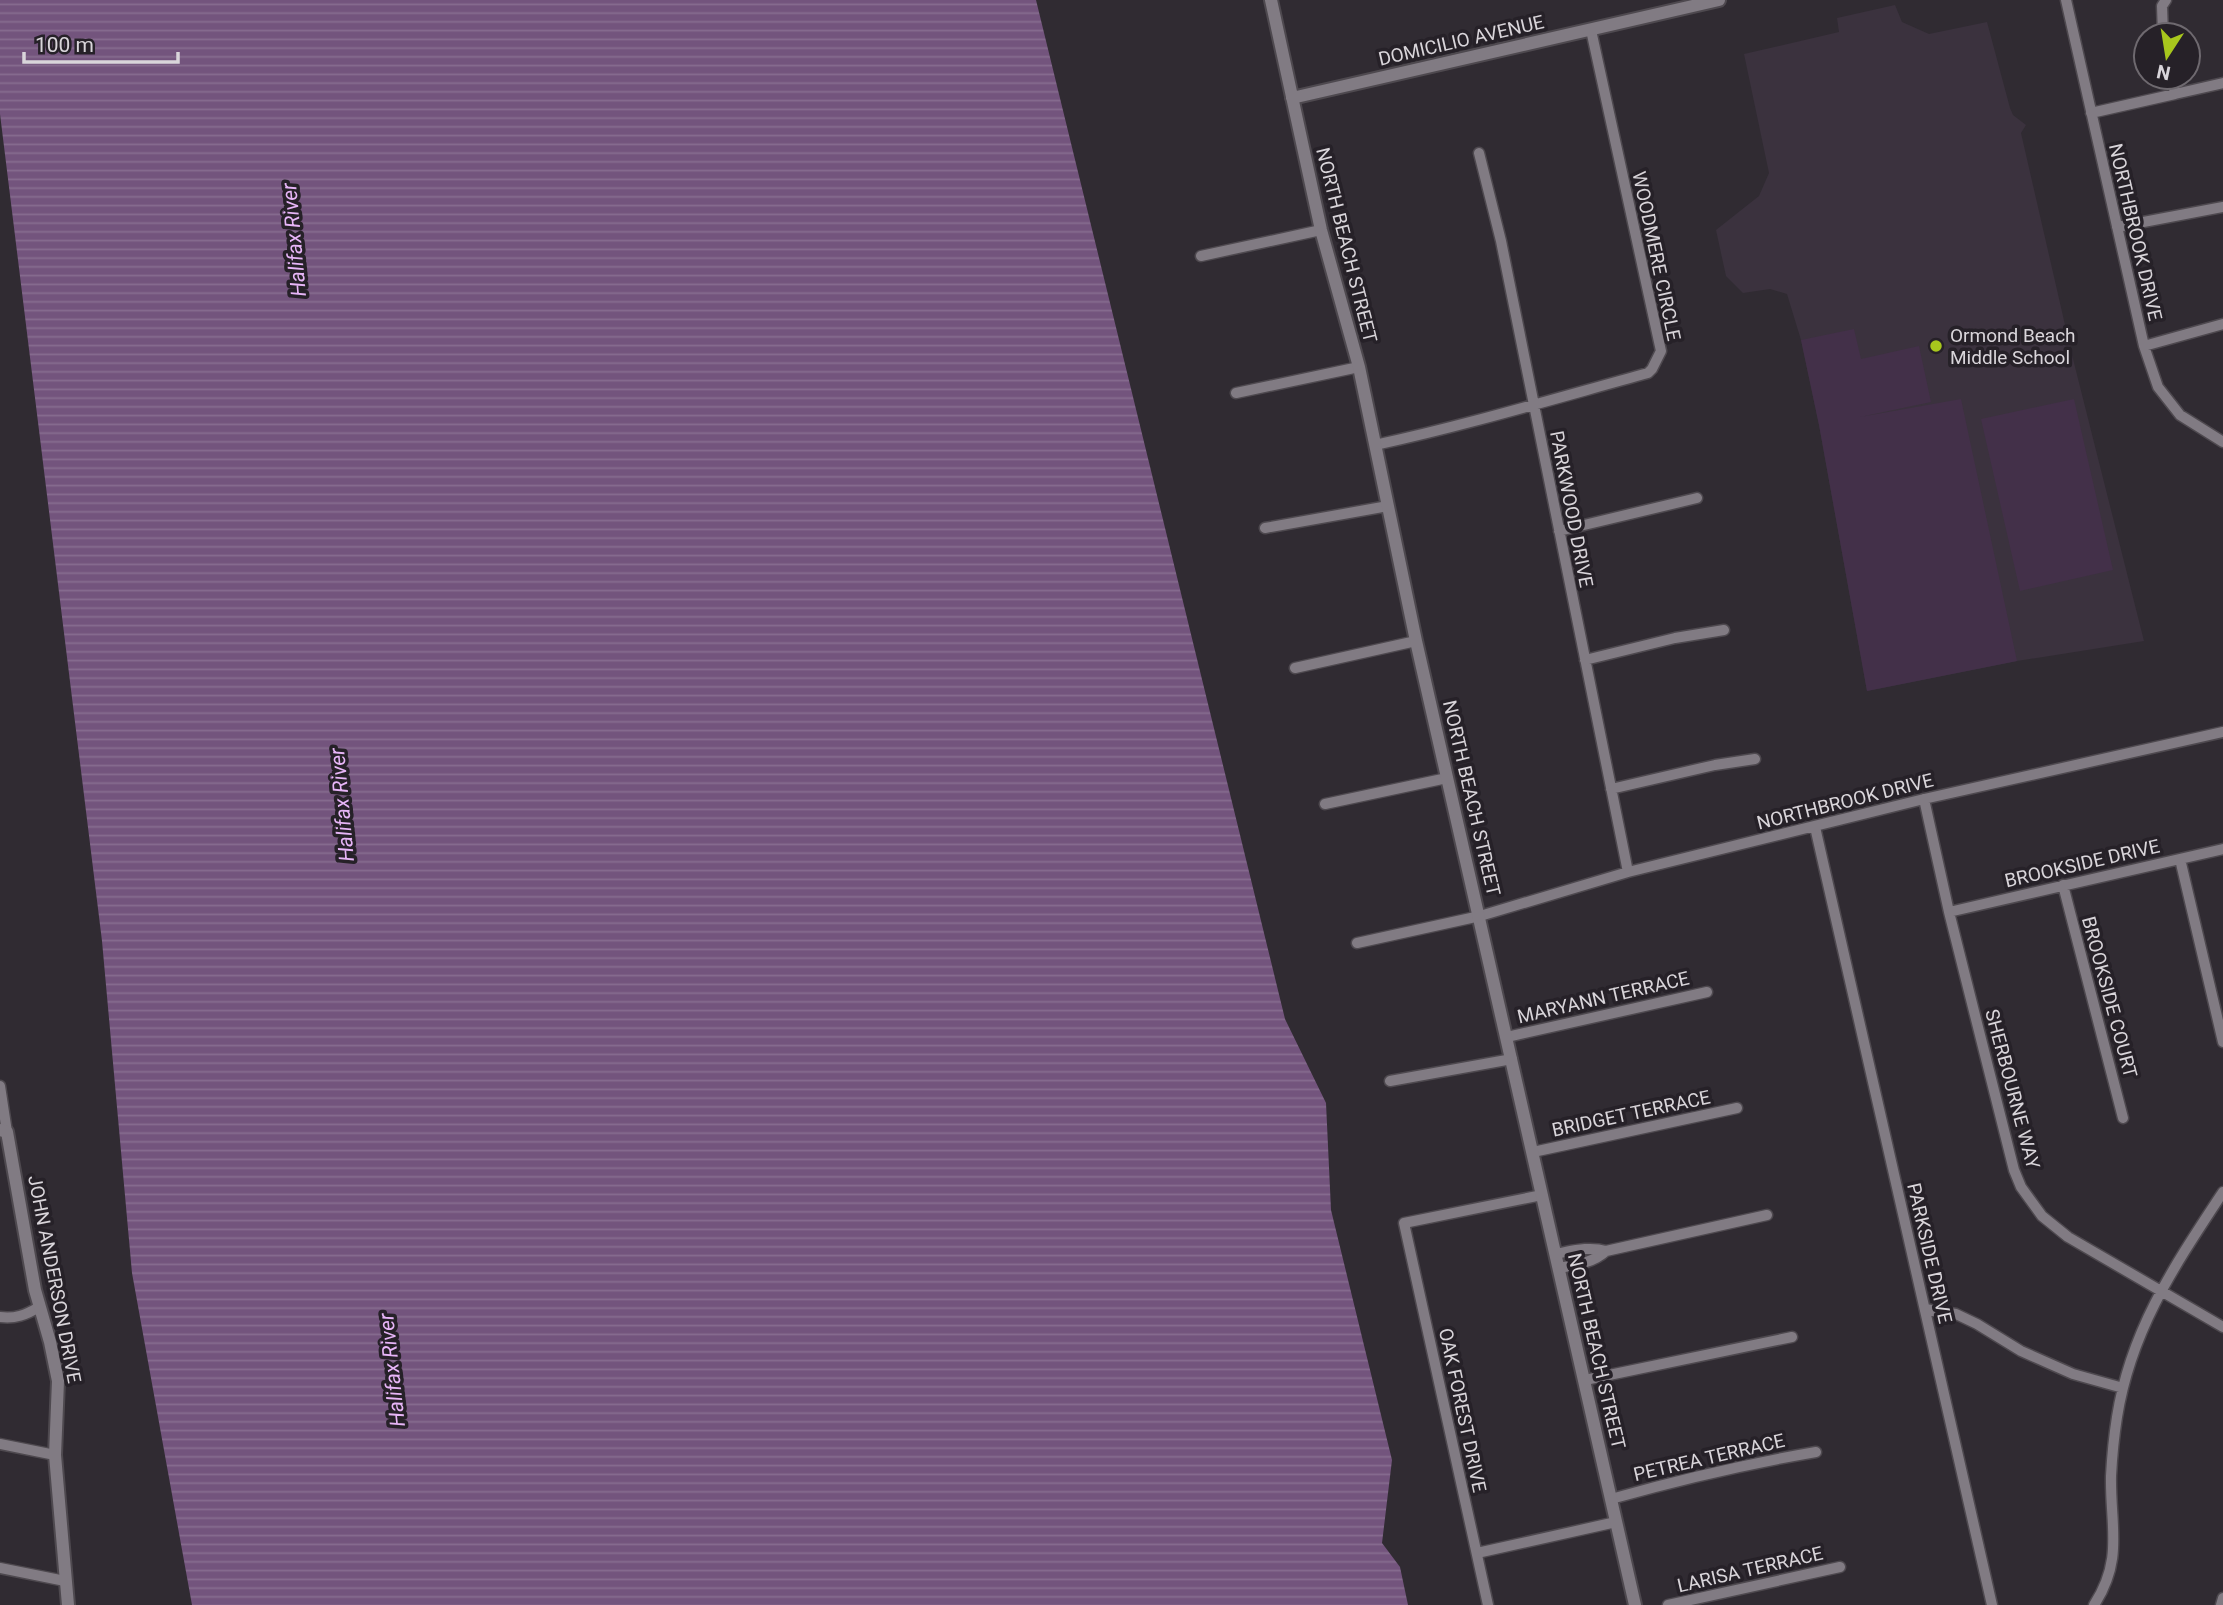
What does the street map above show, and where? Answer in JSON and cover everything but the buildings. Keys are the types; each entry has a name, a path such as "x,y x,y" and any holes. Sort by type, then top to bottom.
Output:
{"street":[{"name":"NORTH BEACH STREET","path":"1271,0 1321,230 1359,368 1416,641 1635,1605"},
{"name":"DOMICILIO AVENUE","path":"1292,98 1719,0"},
{"name":"NORTHBROOK DRIVE","path":"2066,0 2144,346 2158,387 2180,415 2223,442"},
{"path":"2163,21 2162,6 2166,0"},
{"name":"WOODMERE CIRCLE","path":"1375,445 1534,405 1648,373 1652,369 1661,351 1591,30"},
{"path":"2091,113 2223,83"},
{"name":"PARKWOOD DRIVE","path":"1479,153 1501,241 1628,872"},
{"path":"2118,227 2223,207"},
{"path":"1201,256 1321,230"},
{"path":"2144,346 2223,324"},
{"path":"1236,393 1359,368"},
{"path":"1559,531 1697,498"},
{"path":"1265,528 1388,506"},
{"path":"1585,660 1675,638 1724,630"},
{"path":"1295,668 1416,641"},
{"name":"NORTHBROOK DRIVE","path":"1357,943 1480,916 1628,872 1924,799 2223,732"},
{"path":"1611,789 1715,765 1755,760"},
{"path":"1325,804 1447,778"},
{"name":"SHERBOURNE WAY","path":"1924,799 1949,912 2014,1170 2021,1187 2042,1216 2068,1237 2223,1327"},
{"name":"PARKSIDE DRIVE","path":"1815,827 1992,1605"},
{"name":"BROOKSIDE DRIVE","path":"1949,912 2223,849"},
{"path":"2180,859 2223,1042"},
{"name":"BROOKSIDE COURT","path":"2063,885 2123,1118"},
{"name":"MARYANN TERRACE","path":"1507,1037 1707,992"},
{"path":"1390,1081 1512,1059"},
{"name":"JOHN ANDERSON DRIVE","path":"0,1086 4,1131 39,1307 58,1381 55,1455 68,1605"},
{"name":"BRIDGET TERRACE","path":"1533,1152 1737,1108"},
{"path":"2094,1605 2105,1589 2115,1554 2111,1476 2117,1418 2139,1334 2160,1291 2223,1192"},
{"name":"OAK FOREST DRIVE","path":"1488,1605 1404,1223 1542,1195"},
{"path":"1559,1268 1585,1263 1600,1257 1606,1251 1767,1215"},
{"path":"1555,1254 1598,1248 1606,1251"},
{"path":"0,1317 14,1318 39,1307"},
{"path":"1925,1309 1955,1314 2021,1351 2073,1374 2123,1388"},
{"path":"1585,1380 1792,1336"},
{"path":"0,1444 55,1455"},
{"name":"PETREA TERRACE","path":"1611,1499 1696,1476 1815,1452"},
{"path":"1476,1553 1616,1522"},
{"name":"LARISA TERRACE","path":"1668,1605 1840,1567"},
{"path":"0,1568 65,1581"},
{"path":"2221,1605 2223,1598"}],"shaded area":[{"name":"Ormond Beach Middle School","path":"1895,5 1902,22 1929,34 1987,22 2010,108 2013,115 2026,125 2021,133 2071,351 2144,641 2017,661 1867,691 1819,425 1801,340 1787,294 1770,289 1743,293 1726,276 1716,230 1759,196 1769,173 1744,54 1839,32 1837,18"},
{"path":"1854,329 1861,359 1919,346 1931,402 1860,417 1961,399 2017,661 1867,691 1801,340"},
{"path":"2074,399 2113,570 2020,591 1981,419"}],"water":[{"name":"Halifax River","path":"0,0 1036,0 1285,1019 1326,1103 1331,1210 1392,1460 1382,1543 1400,1567 1408,1605 192,1605 132,1273 102,941 0,114"}],"place":[{"name":"Ormond Beach Middle School","path":"1936,346"}]}
